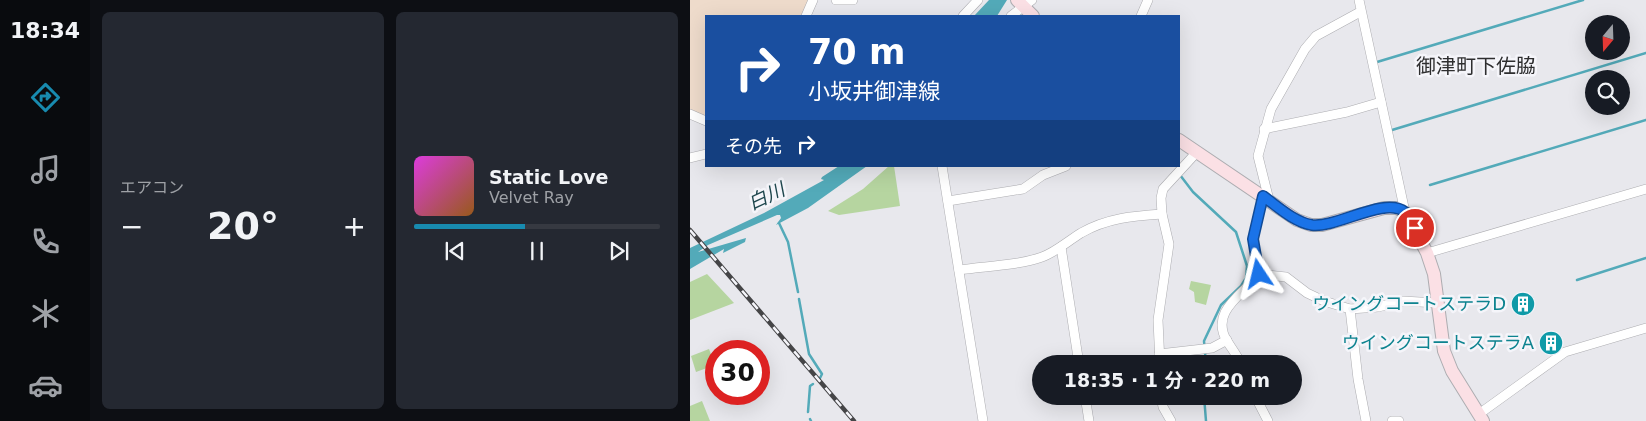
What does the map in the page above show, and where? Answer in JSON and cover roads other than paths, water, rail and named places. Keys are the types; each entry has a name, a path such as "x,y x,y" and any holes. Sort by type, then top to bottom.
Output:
{"main road":[{"path":"1023,3 1032,15"},
{"path":"1180,141 1196,154 1297,220 1311,225 1322,225 1384,208 1397,208 1405,212 1427,253 1434,274 1444,351 1452,371 1480,419"}],"street":[{"path":"806,15 813,0"},
{"path":"836,0 853,0"},
{"path":"964,15 978,0"},
{"path":"1141,15 1148,0"},
{"path":"1359,0 1360,12 1405,212"},
{"path":"1012,15 1023,3"},
{"path":"1259,274 1253,239 1266,198 1258,156 1271,109 1306,49 1316,36 1360,12"},
{"path":"1264,129 1347,112 1381,102"},
{"path":"690,114 705,121"},
{"path":"690,158 705,154"},
{"path":"1196,154 1164,189 1161,198 1169,252 1158,320 1159,354 1212,348 1227,340"},
{"path":"942,167 983,421"},
{"path":"948,201 1024,189 1043,175 1063,167"},
{"path":"1427,253 1646,189"},
{"path":"958,270 1035,259 1061,247 1082,233 1119,217 1162,214"},
{"path":"1061,247 1078,355"},
{"path":"1259,274 1286,277 1308,293 1324,301 1350,309 1378,308 1403,301 1437,303"},
{"path":"1237,355 1227,340 1222,320 1223,313 1227,306 1259,274"},
{"path":"1350,309 1355,360 1366,421"},
{"path":"1480,419 1565,352 1646,328"},
{"path":"1086,405 1089,421"},
{"path":"1163,405 1166,420"},
{"path":"1260,405 1268,421"}],"water":[{"path":"989,0 1007,0 998,15 975,15"},
{"path":"837,167 866,167 808,208 776,225 781,218 780,215 708,245 698,252 746,238 745,242 723,253 724,249 690,269 690,248 764,213 824,180 821,179"}],"waterway":[{"path":"1377,62 1583,0"},
{"path":"1392,130 1646,53"},
{"path":"1430,185 1646,120"},
{"path":"1180,175 1193,192 1236,232 1247,266 1246,278 1241,286 1221,305 1204,341 1205,355"},
{"path":"779,223 788,242 798,292"},
{"path":"1577,280 1646,258"},
{"path":"799,299 809,354 822,374 820,378"},
{"path":"808,412 810,386 813,384"},
{"path":"1205,405 1206,421"}],"railway":[{"path":"690,230 854,421"}],"place":[{"name":"ウイングコートステラD","path":"1523,304"},
{"name":"ウイングコートステラA","path":"1551,343"}],"district":[{"name":"御津町下佐脇","path":"1476,66"}],"water label":[{"name":"白川","path":"766,196"}]}
